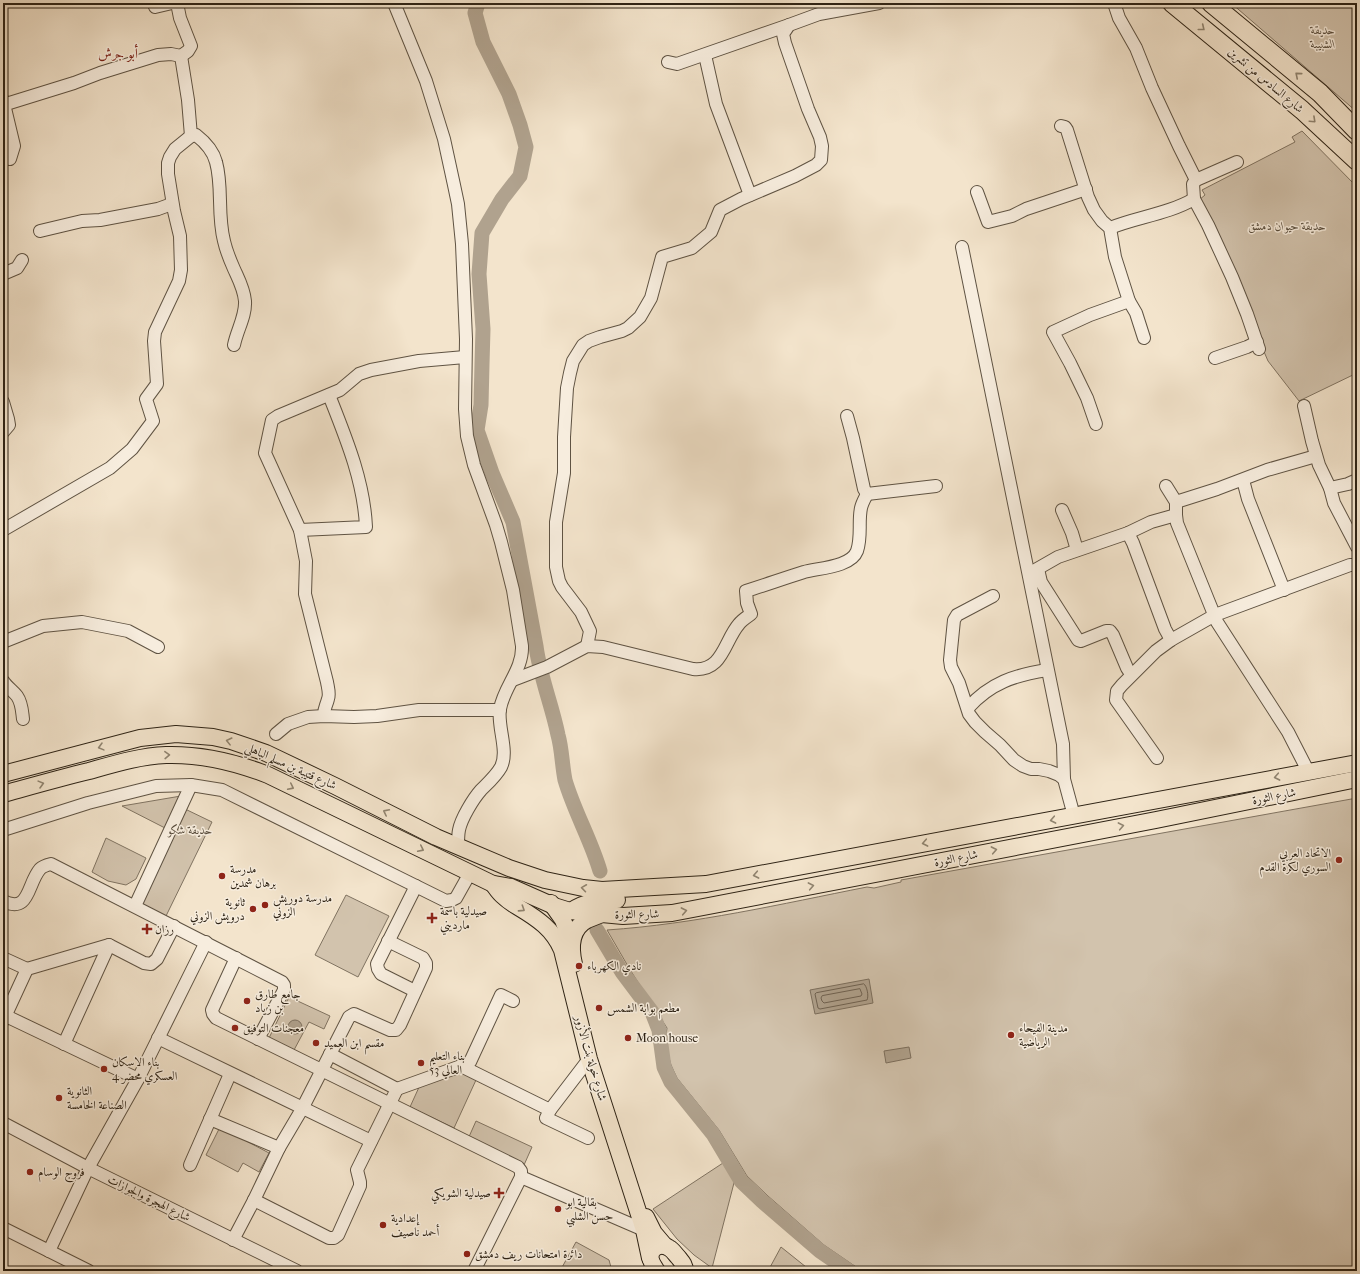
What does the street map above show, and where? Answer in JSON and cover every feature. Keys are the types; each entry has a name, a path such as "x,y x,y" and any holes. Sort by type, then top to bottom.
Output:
{"highway":[{"name":"شارع السادس من تشرين","path":"1172,3 1302,110 1357,161"},
{"name":"شارع السادس من تشرين","path":"1211,3 1320,93 1357,131"}],"main road":[{"name":"شارع قتيبة بن مسلم الباهلي","path":"3,774 140,738 176,734 231,741 266,753 409,824 458,846 527,875 564,885"},
{"name":"شارع قتيبة بن مسلم الباهلي","path":"3,794 124,761 144,757 172,755 207,757 235,763 268,775 493,884 511,887 554,906"},
{"name":"شارع الثورة","path":"564,885 602,890 706,884 1357,763"},
{"name":"شارع الثورة","path":"567,915 603,914 623,916 672,913 1156,820 1357,779"},
{"path":"409,824 438,842 534,889 567,915"},
{"name":"شارع خولة بنت الأزور","path":"493,884 502,896 545,925 565,941 572,956 597,1053 644,1213 651,1227 665,1246 671,1249 688,1268"},
{"path":"567,915 584,903 592,901 649,898 706,884"},
{"path":"565,941 582,924 603,914"},
{"path":"565,941 567,915"},
{"name":"شارع خولة بنت الأزور","path":"565,941 562,950 589,1058 644,1230 653,1266"},
{"path":"653,1266 652,1251 654,1248 662,1245 665,1246"}],"street":[{"path":"155,7 172,3"},
{"path":"10,159 14,146 3,103 74,83 158,54 181,56 188,51 191,46 180,18 177,3"},
{"path":"394,3 426,82 444,139 458,204 462,244 465,409 467,436 474,465 496,525 505,558 513,590 523,654 521,662 503,699 500,710 503,750 502,764 496,774 473,801 459,830 458,846"},
{"path":"668,62 677,64 819,14 879,3"},
{"path":"1114,3 1136,48 1152,88 1196,180"},
{"path":"587,646 590,631 581,612 566,595 559,581 556,567 556,522 564,473 564,437 567,388 573,361 583,345 589,341 622,331 628,328 640,317 651,298 662,257 692,248 711,232 720,210 750,195 795,176 816,165 821,160 822,154 820,137 808,109 783,34 789,25"},
{"path":"705,55 716,104 750,195"},
{"path":"181,56 188,100 191,136"},
{"path":"1061,126 1065,127 1067,130 1094,210 1102,221 1110,228 1114,257 1144,338"},
{"path":"3,530 110,468 132,449 153,421 146,399 157,384 154,341 155,332 177,286 181,270 180,236 172,201 168,164 175,149 191,136 196,135 211,150 216,160 219,172 219,210 224,240 243,291 245,308 234,345"},
{"path":"1215,358 1247,347 1258,346 1232,277 1194,199 1193,184 1196,180 1237,162"},
{"path":"977,192 988,222 1012,216 1026,208 1086,189"},
{"path":"1110,228 1124,222 1186,204 1194,199"},
{"path":"40,231 82,221 100,220 163,207 169,205 172,201"},
{"path":"962,247 1033,571 1047,670 1062,744 1064,779 1074,816"},
{"path":"3,274 17,268 22,260"},
{"path":"1096,424 1087,398 1070,363 1052,332 1090,315 1130,301"},
{"path":"324,716 324,708 328,701 329,694 305,594 306,561 300,530 265,452 272,420 278,416 340,390 359,374 371,370 419,361 465,357"},
{"path":"300,530 366,527 365,508 350,447 329,395"},
{"path":"3,402 9,425 3,432"},
{"path":"1304,406 1316,456 1323,476 1330,488 1334,503 1357,547"},
{"path":"847,416 864,489 867,494"},
{"path":"1176,502 1243,480 1267,470 1316,456"},
{"path":"1243,480 1248,499 1284,590"},
{"path":"1330,488 1348,484 1357,480"},
{"path":"867,494 936,486"},
{"path":"1166,486 1176,502 1176,515 1191,560 1214,615 1221,629 1288,732 1308,771"},
{"path":"513,680 532,674 587,646 603,647 693,669 702,670 707,668 722,654 738,624 751,614 747,603 746,591 806,572 826,568 844,562 854,556 859,545 861,508 867,494"},
{"path":"1062,510 1072,532 1077,550"},
{"path":"1033,571 1058,557 1128,533 1151,522 1176,515"},
{"path":"1128,533 1158,611 1171,640"},
{"path":"1157,758 1116,700 1117,691 1131,674 1156,651 1171,640 1214,615 1350,565 1357,565"},
{"path":"1033,571 1038,575 1040,582 1078,640 1081,641 1106,631 1110,631 1131,674"},
{"path":"993,596 957,615 954,620 950,660 970,714 975,722 1014,760 1023,766 1031,769 1049,771 1064,779"},
{"path":"3,642 42,626 82,622 128,631 158,647"},
{"path":"968,708 976,698 1002,682 1020,675 1047,670"},
{"path":"3,681 8,688 17,695 22,705 23,719"},
{"path":"276,734 288,724 308,717 377,716 420,710 500,710"},
{"path":"135,906 191,785"},
{"path":"3,830 88,803 156,786 191,785 222,790 446,901 456,898 470,873"},
{"path":"3,901 11,905 18,905 24,900 40,869 51,864 282,982 284,985 284,990 258,1039"},
{"path":"415,991 381,974 377,964 416,886"},
{"path":"3,958 27,969 109,945 144,963 151,964 157,959 174,926"},
{"path":"233,1240 279,1148 302,1109 349,1017 354,1014 390,1030 396,1030 400,1025 426,968 426,962 422,958 388,941"},
{"path":"49,1251 88,1168 138,1078 206,942"},
{"path":"64,1044 109,945"},
{"path":"236,958 212,1010 216,1018 518,1167 522,1171 521,1177 474,1271"},
{"path":"27,969 4,1019 64,1044 138,1078"},
{"path":"254,1200 330,1238 334,1238 338,1235 360,1186 357,1170 397,1089 470,1062 501,996 513,1001"},
{"path":"158,1038 302,1109 371,1141"},
{"path":"330,1054 397,1089"},
{"path":"588,1138 546,1118 550,1110 589,1058"},
{"path":"461,1066 550,1110"},
{"path":"190,1165 230,1074"},
{"path":"210,1119 279,1148"},
{"name":"شارع الهجرة والجوازات","path":"3,1123 88,1168 297,1271"},
{"path":"521,1177 644,1230"},
{"path":"3,1228 89,1271"}],"green space":[{"name":"حديقة الشبيبة","path":"1231,3 1347,3 1357,12 1357,112"},
{"name":"حديقة حيوان دمشق","path":"1302,131 1357,187 1357,373 1299,401 1268,361 1199,200 1205,195 1202,190 1295,142 1292,137"},
{"path":"181,796 165,828 122,806"},
{"name":"مدينة الفيحاء الرياضية","path":"1357,798 1357,1271 862,1271 824,1245 747,1176 719,1130 677,1078 671,1065 665,1043 667,1028 607,930 673,923 738,913 867,887 874,888 901,882 901,880"},
{"name":"حديقة شكو","path":"183,808 212,822 166,916 138,903"},
{"path":"106,838 146,858 136,879 126,885 108,881 92,872"},
{"path":"346,895 389,916 358,977 315,955"},
{"path":"289,997 330,1016 324,1029 309,1022 294,1050 269,1038"},
{"path":"464,1071 476,1080 454,1128 410,1107 420,1085"},
{"path":"476,1121 532,1147 524,1165 468,1139"},
{"path":"220,1127 269,1153 259,1172 243,1163 238,1172 206,1155"},
{"path":"723,1163 735,1179 712,1268 694,1255 677,1239 653,1209"},
{"path":"576,1242 609,1260 612,1271 560,1271"},
{"path":"781,1247 811,1271 768,1271"}],"water":[{"path":"869,979 873,1003 815,1014 810,990"},
{"path":"292,1020 298,1020 302,1024 302,1030 298,1034 292,1034 288,1030 288,1024"},
{"path":"909,1047 911,1058 886,1063 884,1051"}],"waterway":[{"path":"478,3 475,13 483,42 509,94 526,147 520,176 502,199 482,233 479,274 483,329 481,405 477,430 492,473 513,522 538,657 559,740 565,780 600,871"},
{"path":"597,930 622,972 652,1012 659,1030 664,1067 671,1082 713,1134 741,1181 820,1251 849,1271"}],"place":[{"name":"الاتحاد العربي السوري لكرة القدم","path":"1339,860"},
{"name":"مدرسة برهان شمدين","path":"222,876"},
{"name":"مدرسة دوريش الزوني","path":"265,905"},
{"name":"ثانوية درويش الزوني","path":"253,909"},
{"name":"صيدلية باسمة مارديني","path":"432,918"},
{"name":"رزان","path":"147,929"},
{"name":"نادي الكهرباء","path":"579,966"},
{"name":"جامع طارق بن زياد","path":"247,1001"},
{"name":"مطعم بوابة الشمس","path":"599,1008"},
{"name":"معجنات التوفيق","path":"235,1028"},
{"name":"مدينة الفيحاء الرياضية","path":"1011,1035"},
{"name":"Moon house","path":"628,1038"},
{"name":"مقسم ابن العميد","path":"316,1043"},
{"name":"بناء التعليم العالي 53","path":"421,1063"},
{"name":"بناء الاسكان العسكري محضر 4","path":"104,1069"},
{"name":"الثانوية الصناعة الخامسة","path":"59,1098"},
{"name":"فروج الوسام","path":"30,1172"},
{"name":"صيدلية الشويكي","path":"499,1193"},
{"name":"بقالية ابو حسن الشلبي","path":"558,1209"},
{"name":"إعدادية أحمد ناصيف","path":"383,1225"},
{"name":"دائرة امتحانات ريف دمشق","path":"467,1254"}],"district":[{"name":"أبو جرش","path":"118,53"}]}
